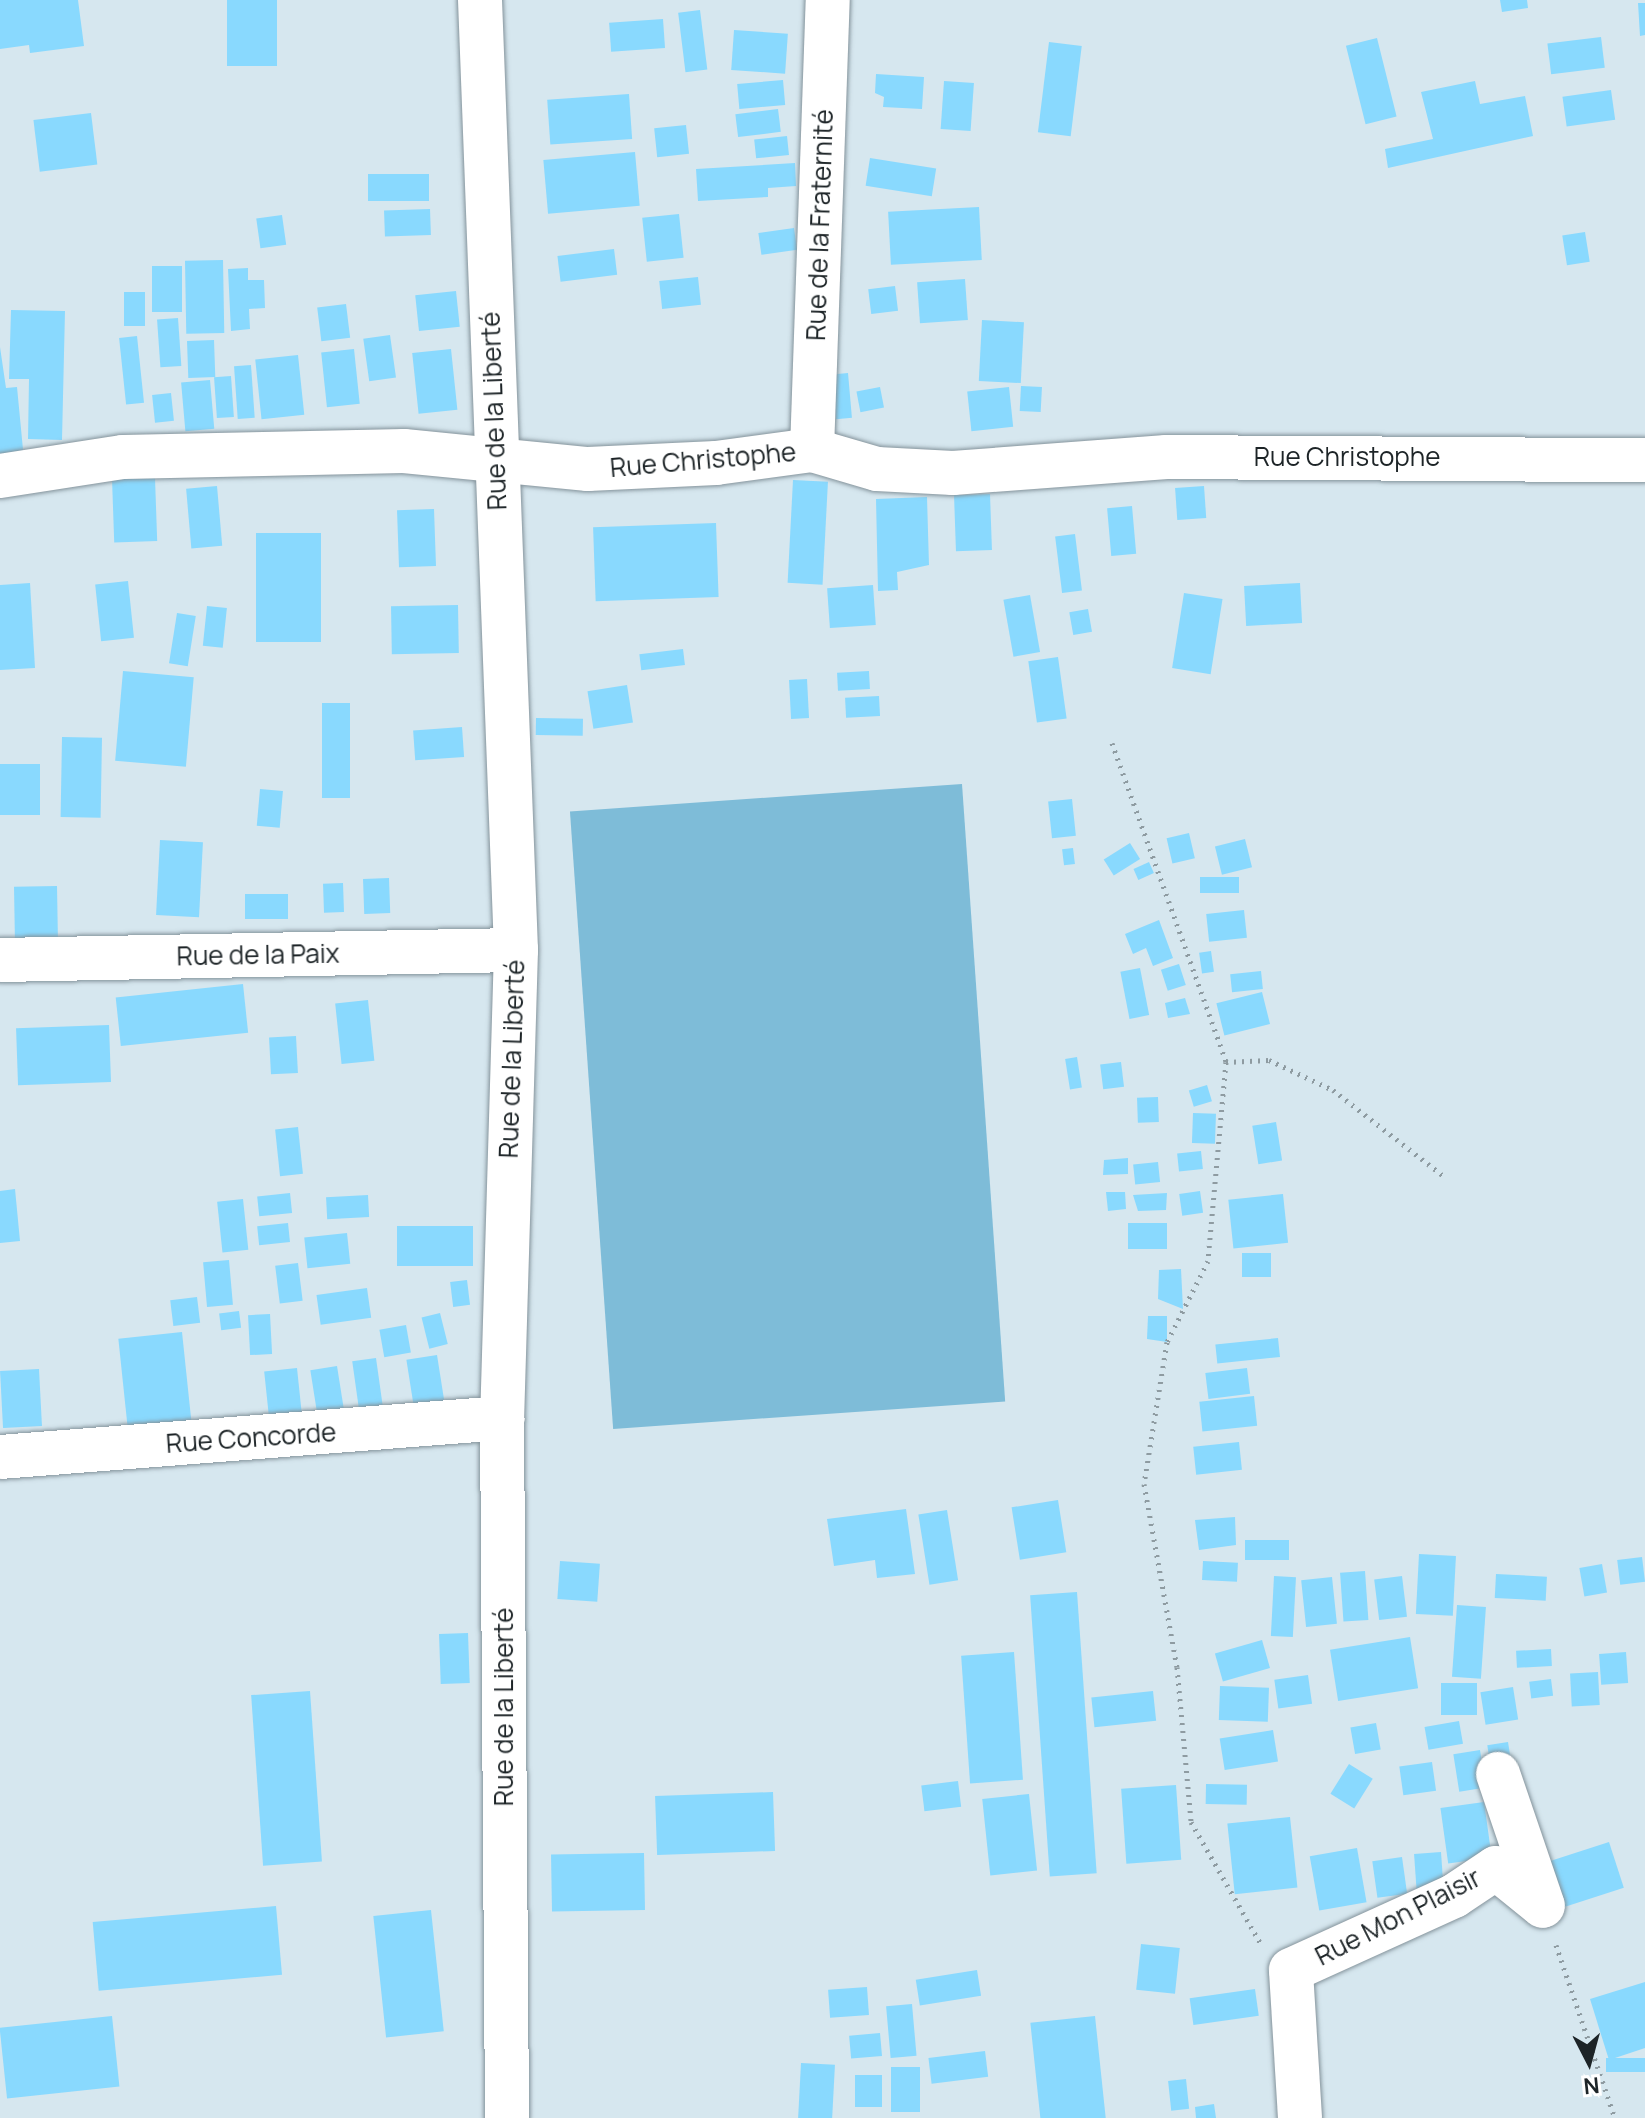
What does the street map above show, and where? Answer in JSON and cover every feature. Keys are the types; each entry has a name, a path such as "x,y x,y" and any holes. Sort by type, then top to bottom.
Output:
{"street":[{"name":"Rue de la Liberté","path":"480,0 516,950 502,1418 507,2118"},
{"name":"Rue de la Fraternité","path":"812,450 828,0"},
{"name":"Rue Christophe","path":"0,476 123,457 404,451 495,456 588,469 716,463 812,450 877,469 953,473 1166,457 1645,460"},
{"name":"Rue de la Paix","path":"0,960 516,950"},
{"name":"Rue Concorde","path":"0,1457 502,1418"},
{"path":"1498,1774 1543,1906"},
{"name":"Rue Mon Plaisir","path":"1300,2118 1291,1970 1454,1896 1496,1868 1543,1906"}],"path":[{"path":"1112,743 1226,1062 1208,1261 1167,1342 1144,1484 1177,1667 1191,1822 1293,2000"},
{"path":"1226,1062 1269,1060 1333,1090 1446,1178"},
{"path":"1543,1906 1615,2118"}],"shaded area":[{"path":"962,784 1005,1401 613,1429 570,811"}],"building":[{"path":"0,0 78,0 84,46 30,53 29,45 0,49"},
{"path":"227,0 277,0 277,66 227,66"},
{"path":"1500,0 1527,0 1528,8 1502,12"},
{"path":"1638,3 1645,3 1645,35 1640,36"},
{"path":"700,10 707,70 685,72 678,13"},
{"path":"663,19 665,48 611,52 609,23"},
{"path":"734,30 788,34 785,74 731,70"},
{"path":"1601,37 1605,68 1551,74 1547,44"},
{"path":"1377,38 1397,117 1366,124 1346,46"},
{"path":"1049,42 1082,46 1071,136 1038,132"},
{"path":"876,74 924,77 922,109 883,107 884,97 875,93"},
{"path":"783,80 785,105 739,109 737,84"},
{"path":"944,81 974,83 971,131 941,129"},
{"path":"1475,81 1480,104 1525,96 1533,136 1388,168 1385,149 1433,139 1421,92"},
{"path":"1611,90 1615,120 1567,127 1562,97"},
{"path":"629,94 632,139 550,145 547,100"},
{"path":"778,109 781,132 738,137 735,114"},
{"path":"91,113 97,165 40,172 33,120"},
{"path":"686,125 689,154 657,157 654,128"},
{"path":"787,136 789,155 756,158 754,139"},
{"path":"635,152 640,206 548,214 543,160"},
{"path":"870,158 936,168 932,196 866,186"},
{"path":"795,163 796,186 768,188 768,197 698,201 696,169"},
{"path":"368,174 429,174 429,201 368,201"},
{"path":"979,207 982,260 891,265 888,212"},
{"path":"430,209 431,235 385,237 384,211"},
{"path":"679,214 684,258 647,262 642,218"},
{"path":"282,215 286,245 260,248 256,219"},
{"path":"794,228 797,250 761,255 758,233"},
{"path":"1585,232 1590,262 1567,265 1562,236"},
{"path":"614,249 617,275 561,282 557,256"},
{"path":"223,260 224,333 186,334 185,261"},
{"path":"152,266 182,266 182,312 152,312"},
{"path":"248,268 248,280 264,280 265,308 249,309 250,329 231,331 228,269"},
{"path":"698,277 701,305 662,309 659,281"},
{"path":"965,279 968,320 920,323 917,282"},
{"path":"895,286 898,311 871,314 868,289"},
{"path":"456,291 460,327 419,331 415,295"},
{"path":"124,292 145,292 145,326 124,326"},
{"path":"346,304 350,338 321,341 317,308"},
{"path":"11,310 65,311 62,440 28,439 29,379 9,379"},
{"path":"178,318 181,366 160,367 157,319"},
{"path":"982,320 1024,322 1021,383 979,381"},
{"path":"390,335 396,378 369,381 363,339"},
{"path":"137,336 144,403 126,405 119,338"},
{"path":"214,340 215,377 188,378 187,341"},
{"path":"0,347 6,388 17,387 24,460 0,462"},
{"path":"354,349 360,404 327,407 321,352"},
{"path":"451,349 457,410 419,414 412,353"},
{"path":"298,355 304,415 262,419 255,359"},
{"path":"251,365 255,418 238,419 234,366"},
{"path":"848,373 852,418 836,419 832,374"},
{"path":"231,376 234,417 217,418 214,377"},
{"path":"210,380 214,429 185,431 181,383"},
{"path":"1021,386 1042,387 1041,412 1020,411"},
{"path":"880,387 884,408 860,412 856,392"},
{"path":"1009,387 1013,427 971,431 967,391"},
{"path":"171,393 174,421 155,423 152,395"},
{"path":"155,478 157,541 114,542 112,480"},
{"path":"793,480 828,482 823,585 788,583"},
{"path":"217,486 222,546 191,548 186,489"},
{"path":"1204,486 1206,518 1177,520 1175,488"},
{"path":"990,494 992,550 956,551 954,495"},
{"path":"927,497 929,565 897,572 898,590 878,591 876,499"},
{"path":"1132,506 1136,554 1111,556 1107,508"},
{"path":"434,509 436,566 399,567 397,510"},
{"path":"716,523 719,597 596,601 593,527"},
{"path":"256,533 321,533 321,642 256,642"},
{"path":"1075,534 1082,591 1062,593 1055,536"},
{"path":"128,581 134,638 101,641 95,584"},
{"path":"30,583 35,668 0,670 0,585"},
{"path":"1300,583 1302,623 1246,626 1244,586"},
{"path":"873,585 876,625 830,628 827,588"},
{"path":"1184,593 1223,599 1211,674 1172,668"},
{"path":"1030,595 1040,652 1013,657 1003,600"},
{"path":"458,605 459,653 392,654 391,606"},
{"path":"207,606 227,608 223,648 203,646"},
{"path":"1088,609 1092,632 1073,635 1069,612"},
{"path":"177,613 196,616 188,666 169,663"},
{"path":"683,649 685,665 641,670 639,654"},
{"path":"1058,657 1067,718 1037,723 1028,661"},
{"path":"123,671 194,677 186,767 115,761"},
{"path":"869,671 870,689 838,691 837,673"},
{"path":"807,679 809,718 791,719 789,680"},
{"path":"627,685 633,723 593,729 587,691"},
{"path":"879,696 880,716 846,718 845,698"},
{"path":"322,703 350,703 350,798 322,798"},
{"path":"536,718 583,719 583,736 536,735"},
{"path":"462,727 464,757 415,760 413,730"},
{"path":"62,737 102,738 101,818 61,817"},
{"path":"0,764 40,764 40,815 0,815"},
{"path":"260,789 283,791 280,828 257,826"},
{"path":"1072,799 1076,836 1052,838 1048,802"},
{"path":"1189,833 1195,858 1172,864 1167,838"},
{"path":"1245,839 1252,867 1222,875 1215,846"},
{"path":"160,840 203,842 199,917 156,915"},
{"path":"1130,843 1140,859 1114,876 1104,859"},
{"path":"1073,848 1075,864 1064,865 1062,849"},
{"path":"1149,862 1154,873 1138,880 1133,869"},
{"path":"1200,877 1239,877 1239,893 1200,893"},
{"path":"389,878 390,913 364,914 363,879"},
{"path":"343,883 344,912 324,913 323,884"},
{"path":"57,886 58,952 15,953 14,887"},
{"path":"245,894 288,894 288,919 245,919"},
{"path":"1244,910 1247,938 1209,942 1206,914"},
{"path":"1159,920 1173,958 1153,966 1146,948 1133,954 1125,934"},
{"path":"1211,951 1214,972 1202,973 1199,953"},
{"path":"1179,964 1186,985 1168,991 1161,970"},
{"path":"1140,968 1149,1015 1130,1019 1120,972"},
{"path":"1261,971 1263,989 1232,992 1230,974"},
{"path":"243,984 248,1033 121,1046 116,997"},
{"path":"1262,992 1270,1024 1224,1035 1216,1003"},
{"path":"1185,998 1190,1014 1168,1018 1165,1003"},
{"path":"368,1000 374,1061 342,1064 335,1003"},
{"path":"109,1025 111,1082 18,1085 16,1028"},
{"path":"296,1036 298,1073 271,1074 269,1037"},
{"path":"1077,1057 1082,1088 1070,1089 1065,1059"},
{"path":"1121,1062 1124,1087 1103,1089 1100,1065"},
{"path":"1207,1085 1212,1101 1194,1107 1189,1091"},
{"path":"1158,1097 1159,1122 1138,1123 1137,1098"},
{"path":"1193,1113 1216,1114 1215,1144 1192,1143"},
{"path":"1276,1122 1282,1161 1258,1164 1252,1126"},
{"path":"298,1127 303,1174 280,1176 275,1129"},
{"path":"1201,1151 1203,1169 1179,1171 1177,1154"},
{"path":"1128,1158 1128,1174 1103,1175 1104,1160"},
{"path":"1158,1162 1160,1182 1135,1185 1133,1165"},
{"path":"15,1189 20,1241 0,1243 0,1191"},
{"path":"1200,1191 1203,1213 1182,1216 1179,1194"},
{"path":"1106,1192 1125,1192 1126,1209 1108,1211"},
{"path":"290,1193 292,1213 259,1216 257,1196"},
{"path":"1167,1193 1166,1210 1138,1211 1133,1195"},
{"path":"1283,1194 1288,1243 1233,1248 1228,1200"},
{"path":"368,1195 369,1217 327,1219 326,1197"},
{"path":"243,1199 248,1250 222,1252 217,1202"},
{"path":"288,1223 290,1242 259,1245 257,1226"},
{"path":"1128,1223 1167,1223 1167,1249 1128,1249"},
{"path":"397,1226 473,1226 473,1266 397,1266"},
{"path":"347,1233 350,1264 307,1268 304,1237"},
{"path":"1242,1253 1271,1253 1271,1277 1242,1277"},
{"path":"229,1260 233,1305 207,1307 203,1262"},
{"path":"298,1263 303,1301 280,1304 275,1266"},
{"path":"1181,1269 1183,1309 1158,1299 1159,1270"},
{"path":"467,1280 470,1305 453,1307 450,1282"},
{"path":"367,1288 371,1318 321,1325 316,1295"},
{"path":"197,1297 200,1323 173,1326 170,1300"},
{"path":"239,1311 241,1328 221,1330 219,1313"},
{"path":"440,1313 448,1344 429,1349 422,1318"},
{"path":"270,1314 272,1354 250,1355 248,1315"},
{"path":"1148,1316 1167,1316 1167,1342 1147,1339"},
{"path":"406,1325 411,1353 384,1357 379,1330"},
{"path":"182,1332 193,1432 129,1439 118,1339"},
{"path":"1278,1338 1280,1357 1217,1363 1215,1345"},
{"path":"437,1355 445,1404 414,1409 406,1360"},
{"path":"376,1358 384,1417 361,1421 352,1361"},
{"path":"337,1366 346,1425 320,1429 310,1370"},
{"path":"297,1368 303,1428 270,1431 264,1371"},
{"path":"1247,1368 1250,1394 1208,1399 1205,1373"},
{"path":"39,1369 42,1426 3,1428 0,1371"},
{"path":"1254,1396 1257,1426 1202,1432 1199,1402"},
{"path":"1239,1442 1242,1470 1196,1475 1193,1447"},
{"path":"1058,1500 1066,1552 1020,1560 1012,1507"},
{"path":"906,1509 915,1574 877,1578 875,1560 834,1566 827,1519"},
{"path":"947,1510 958,1580 929,1585 918,1515"},
{"path":"1235,1517 1236,1545 1199,1550 1195,1520"},
{"path":"1245,1540 1289,1540 1289,1560 1245,1560"},
{"path":"1419,1554 1456,1556 1453,1616 1416,1614"},
{"path":"1642,1557 1645,1582 1620,1585 1617,1560"},
{"path":"560,1561 600,1564 597,1602 557,1599"},
{"path":"1203,1561 1238,1563 1237,1582 1202,1580"},
{"path":"1602,1564 1607,1593 1584,1597 1579,1568"},
{"path":"1365,1571 1368,1620 1343,1622 1340,1573"},
{"path":"1496,1574 1547,1577 1546,1601 1495,1598"},
{"path":"1274,1576 1296,1577 1293,1637 1271,1636"},
{"path":"1402,1576 1407,1617 1379,1620 1374,1579"},
{"path":"1332,1577 1337,1624 1306,1627 1301,1580"},
{"path":"1077,1592 1097,1873 1050,1877 1030,1595"},
{"path":"1457,1605 1486,1607 1481,1679 1452,1677"},
{"path":"468,1633 470,1683 441,1684 439,1634"},
{"path":"1410,1637 1418,1688 1338,1701 1330,1650"},
{"path":"1262,1640 1270,1668 1223,1681 1215,1654"},
{"path":"1551,1649 1552,1666 1517,1668 1516,1651"},
{"path":"1014,1652 1023,1780 970,1783 961,1656"},
{"path":"1626,1652 1628,1683 1601,1685 1599,1654"},
{"path":"1598,1672 1600,1705 1572,1706 1570,1673"},
{"path":"1308,1675 1312,1704 1278,1708 1274,1680"},
{"path":"1551,1679 1553,1696 1531,1699 1529,1682"},
{"path":"1441,1683 1477,1683 1477,1715 1441,1715"},
{"path":"1220,1686 1269,1688 1268,1722 1219,1720"},
{"path":"1513,1687 1518,1720 1486,1725 1480,1692"},
{"path":"310,1691 322,1862 263,1866 251,1695"},
{"path":"1153,1691 1156,1721 1094,1727 1091,1697"},
{"path":"1459,1721 1463,1744 1429,1750 1425,1727"},
{"path":"1376,1723 1381,1750 1355,1754 1350,1728"},
{"path":"1273,1730 1278,1762 1225,1770 1220,1738"},
{"path":"1508,1742 1512,1766 1491,1769 1487,1745"},
{"path":"1480,1750 1486,1788 1459,1792 1453,1754"},
{"path":"1432,1762 1436,1791 1403,1795 1399,1767"},
{"path":"1349,1764 1373,1779 1354,1809 1330,1794"},
{"path":"958,1781 961,1807 924,1811 921,1786"},
{"path":"1206,1784 1247,1785 1247,1805 1206,1804"},
{"path":"1176,1785 1181,1860 1126,1864 1121,1789"},
{"path":"773,1792 775,1851 657,1855 655,1796"},
{"path":"1029,1794 1037,1871 990,1875 982,1799"},
{"path":"1484,1802 1492,1857 1448,1864 1440,1808"},
{"path":"1290,1817 1297,1888 1235,1894 1227,1824"},
{"path":"1609,1842 1624,1888 1562,1908 1547,1862"},
{"path":"1357,1848 1367,1902 1319,1910 1310,1856"},
{"path":"1441,1852 1444,1894 1417,1896 1414,1854"},
{"path":"644,1853 645,1910 552,1912 551,1855"},
{"path":"1402,1857 1407,1894 1377,1898 1372,1861"},
{"path":"276,1906 282,1975 99,1991 93,1922"},
{"path":"431,1910 444,2031 386,2037 373,1916"},
{"path":"1141,1944 1180,1948 1175,1994 1136,1990"},
{"path":"977,1970 981,1996 920,2005 916,1980"},
{"path":"1645,1982 1645,2048 1609,2060 1590,1999"},
{"path":"867,1987 869,2015 830,2018 828,1990"},
{"path":"1255,1989 1259,2016 1193,2025 1190,1998"},
{"path":"912,2004 917,2056 891,2058 886,2006"},
{"path":"112,2016 119,2087 7,2098 0,2028"},
{"path":"1095,2016 1106,2118 1040,2118 1030,2023"},
{"path":"880,2033 882,2056 851,2059 849,2036"},
{"path":"985,2051 988,2077 932,2084 928,2058"},
{"path":"1606,2058 1645,2058 1645,2072 1606,2072"},
{"path":"801,2063 835,2065 832,2118 798,2118"},
{"path":"891,2067 920,2067 920,2112 891,2112"},
{"path":"855,2075 882,2075 882,2107 855,2107"},
{"path":"1186,2079 1189,2109 1171,2111 1168,2081"},
{"path":"1214,2104 1216,2118 1196,2118 1195,2107"}]}
